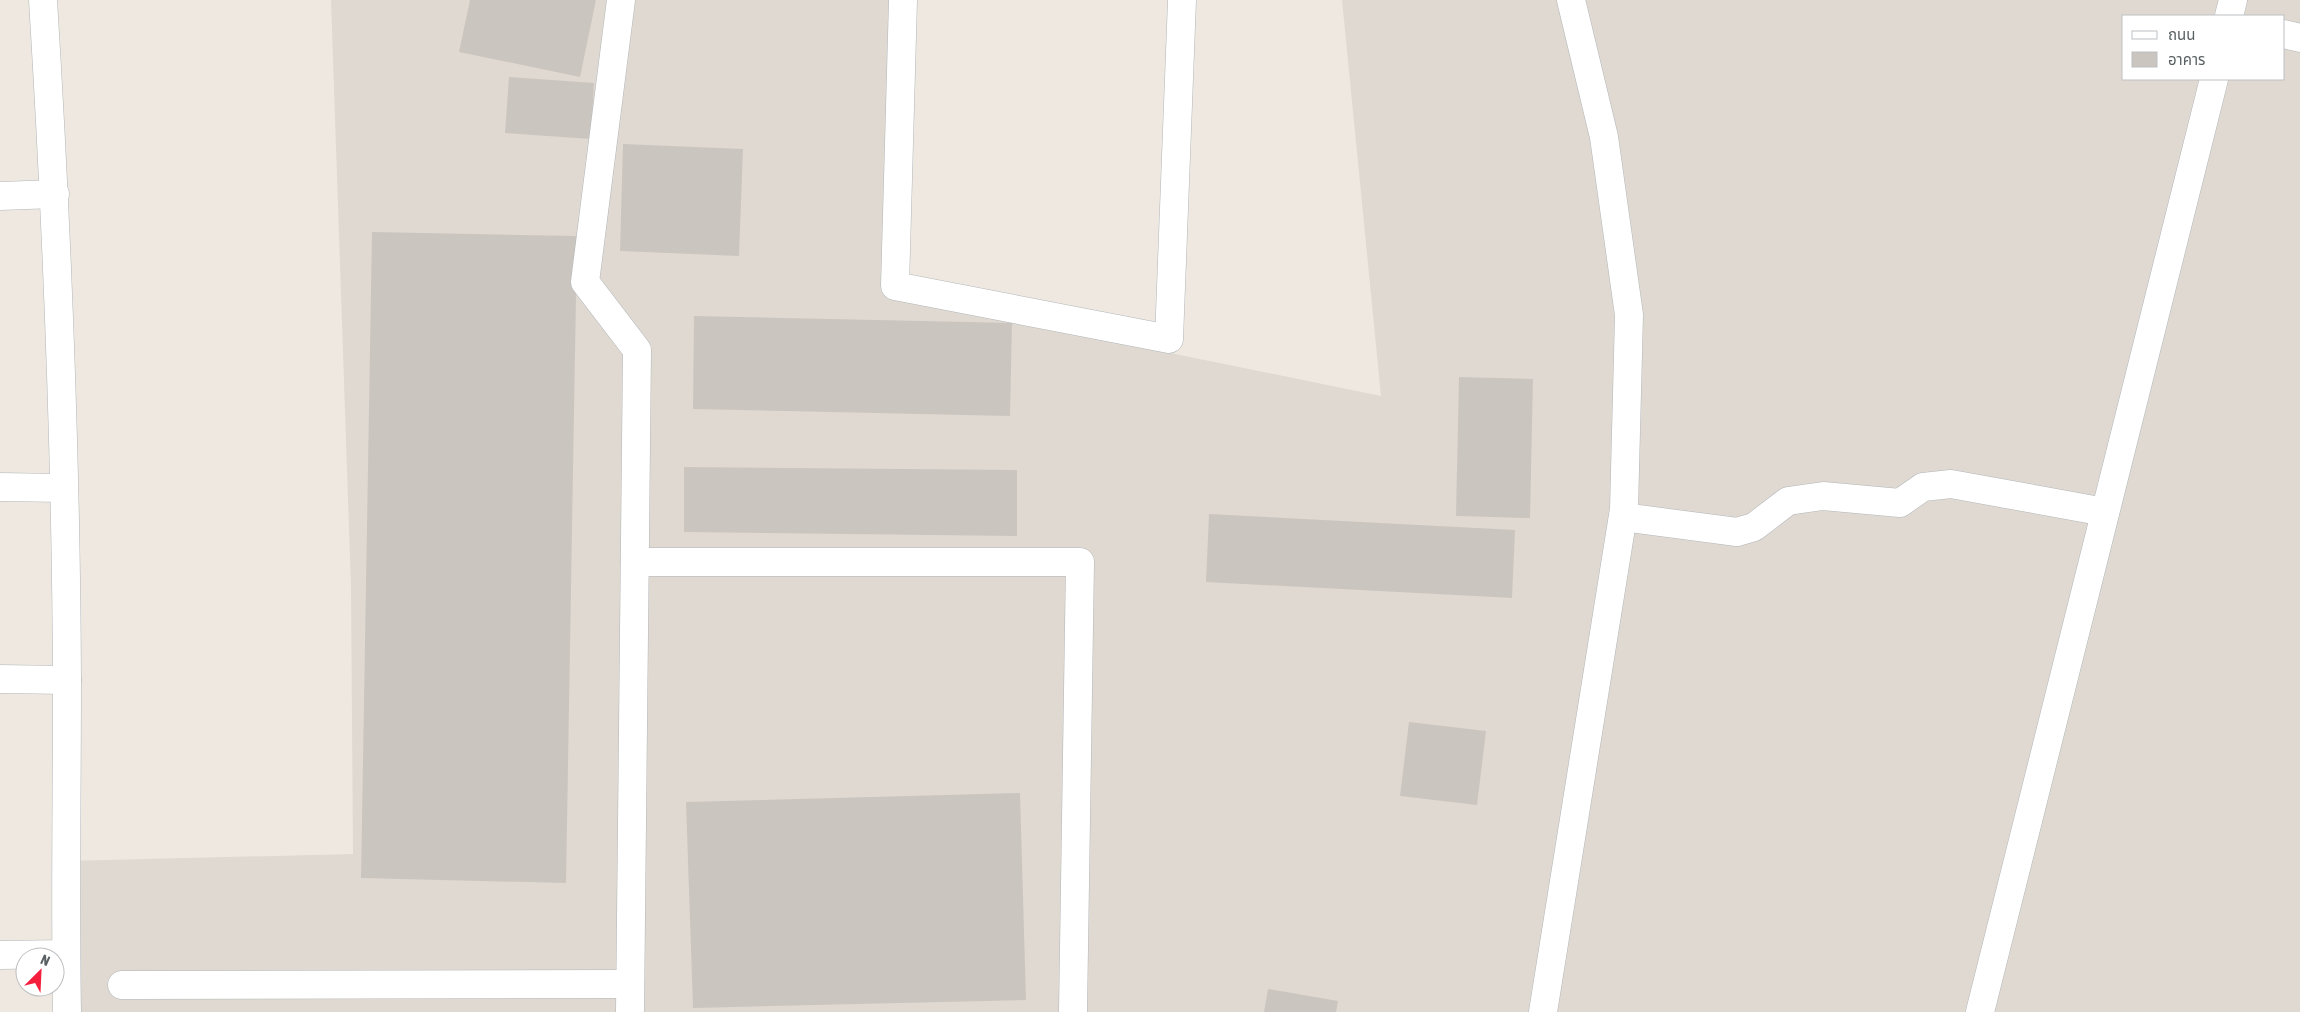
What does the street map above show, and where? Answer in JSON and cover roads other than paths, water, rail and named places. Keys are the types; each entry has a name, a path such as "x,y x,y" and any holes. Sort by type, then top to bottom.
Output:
{"street":[{"path":"43,0 55,194 63,488 67,680 67,1012"},
{"path":"621,0 585,282 637,350 630,1012"},
{"path":"903,0 895,286 1169,339 1182,0"},
{"path":"1543,1012 1623,517 1630,315 1604,137 1571,0"},
{"path":"2229,15 2233,0"},
{"path":"2285,34 2300,38"},
{"path":"1980,1012 2214,80"},
{"path":"0,196 55,194"},
{"path":"1623,517 1738,532 1754,526 1788,501 1823,496 1900,503 1923,487 1951,484 2105,512"},
{"path":"0,487 63,488"},
{"path":"635,562 1080,562 1073,1012"},
{"path":"0,679 67,680"},
{"path":"0,955 66,954"},
{"path":"122,985 630,984"}]}
